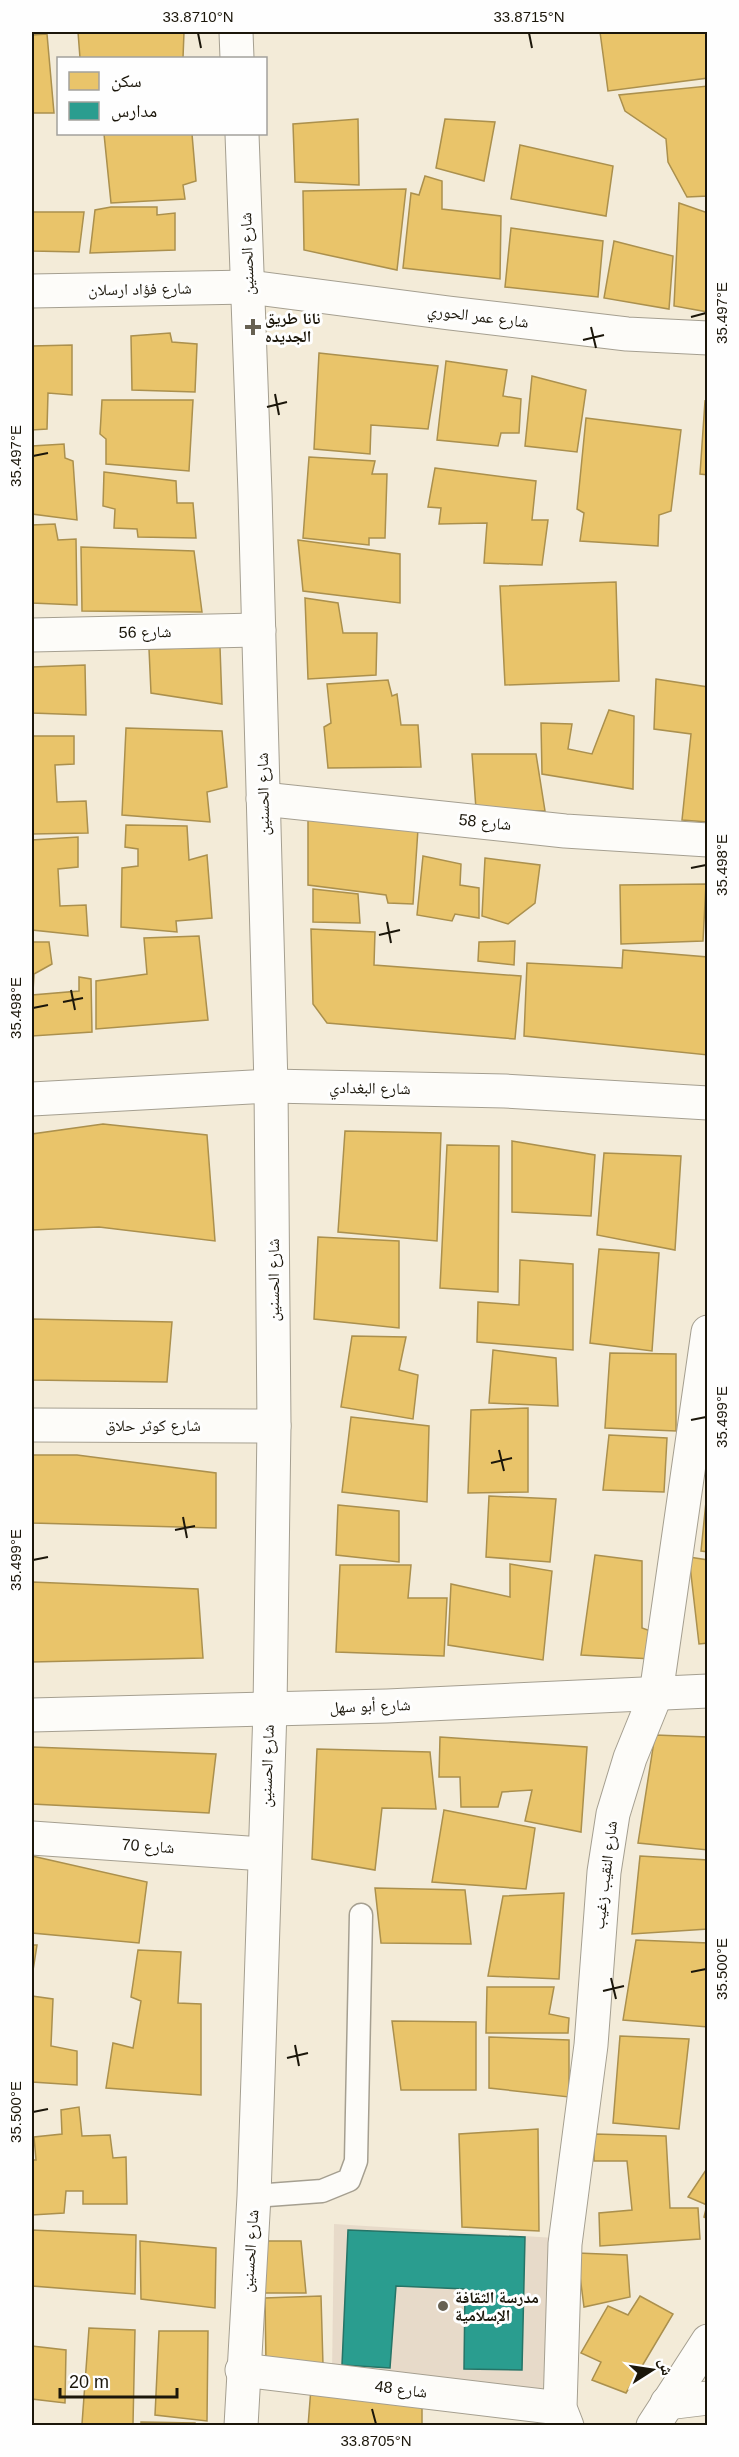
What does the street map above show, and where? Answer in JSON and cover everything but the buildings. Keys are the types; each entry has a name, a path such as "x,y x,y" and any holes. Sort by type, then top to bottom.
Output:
{"street":[{"path":"236,32 237,57"},
{"name":"شارع الحسنين","path":"241,2426 242,2370 254,2196 270,1709 274,1426 271,1086 249,286 242,135"},
{"name":"شارع فؤاد ارسلان","path":"32,291 249,286"},
{"name":"شارع عمر الحوري","path":"249,286 627,334 708,338"},
{"name":"شارع 56","path":"32,635 259,630"},
{"name":"شارع 58","path":"263,799 565,831 708,840"},
{"name":"شارع البغدادي","path":"32,1099 271,1086 505,1091 708,1103"},
{"name":"شارع النقيب زغيب","path":"564,2416 565,2244 591,2045 604,1872 613,1814 630,1758 656,1694 708,1332"},
{"name":"شارع كوثر حلاق","path":"32,1425 274,1426"},
{"name":"شارع أبو سهل","path":"32,1715 270,1709 708,1691"},
{"name":"شارع 70","path":"32,1838 264,1854"},
{"path":"660,2414 708,2341"},
{"name":"شارع 48","path":"242,2370 564,2416"},
{"path":"660,2414 708,2398"}],"lane":[{"path":"254,2196 322,2191 349,2180 356,2161 361,1915"}],"shaded area":[{"name":"مدرسة الثقافة الإسلامية","path":"334,2224 555,2238 552,2397 332,2375"}],"place":[{"name":"نانا طريق الجديده","path":"253,327"},
{"name":"مدرسة الثقافة الإسلامية","path":"443,2306"}]}
